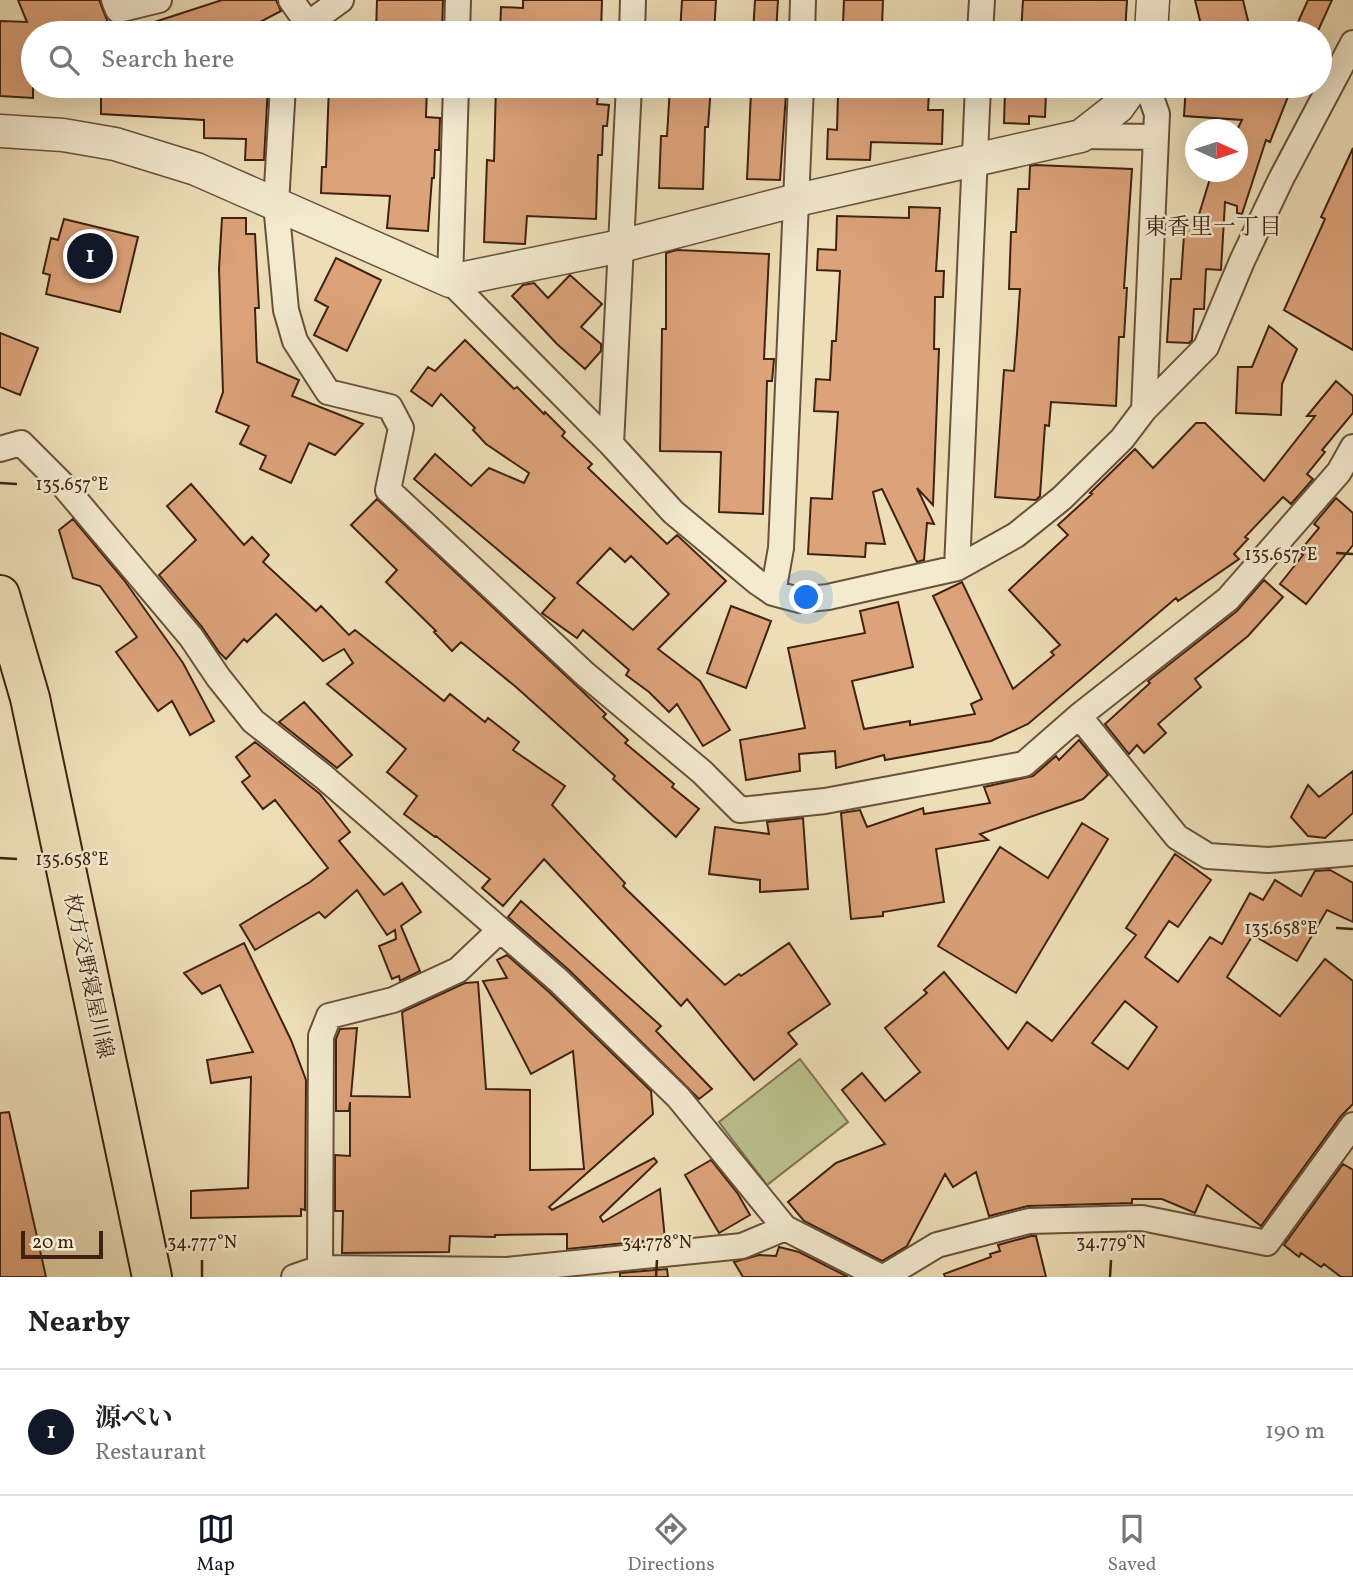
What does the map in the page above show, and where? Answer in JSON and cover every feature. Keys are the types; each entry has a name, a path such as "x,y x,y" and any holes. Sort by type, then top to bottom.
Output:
{"main road":[{"name":"枚方交野寝屋川線","path":"0,595 30,698 152,1277"}],"street":[{"path":"114,0 118,10 159,0"},
{"path":"291,0 300,21"},
{"path":"313,21 341,0"},
{"path":"457,21 458,0"},
{"path":"632,21 633,0"},
{"path":"802,21 803,0"},
{"path":"981,21 982,0"},
{"path":"1152,21 1153,0"},
{"path":"1332,83 1353,43"},
{"path":"282,98 276,204 286,310 295,341 328,392 390,407 401,428 388,490 586,674 702,772 740,810 825,800 1024,764 1079,716 1228,599 1339,472 1353,447"},
{"path":"450,281 456,98"},
{"path":"611,444 628,98"},
{"path":"773,593 780,548 801,98"},
{"path":"957,568 977,98"},
{"path":"1081,136 1118,107 1124,98"},
{"path":"1144,410 1157,114 1151,98"},
{"path":"0,131 62,135 115,144 196,169 450,281 611,444 673,512 757,582 773,593 799,600 828,597 957,568 1016,535 1062,498 1122,439 1144,410 1206,347 1242,261 1324,98"},
{"path":"450,281 621,246 797,200 1081,136 1155,138"},
{"path":"0,449 21,443 63,485 191,637 253,721 324,777 559,981 678,1097 785,1228 882,1277 937,1245 1029,1222 1142,1218 1267,1243 1353,1125"},
{"path":"1079,716 1177,837 1208,856 1268,860 1353,853"},
{"path":"320,1268 321,1036 329,1016 393,1000 458,970 500,930"},
{"path":"294,1277 320,1268 569,1270 742,1246 785,1228"}],"green space":[{"path":"800,1059 848,1122 767,1185 719,1122"}],"building":[{"path":"18,0 99,0 107,21 27,21"},
{"path":"222,0 276,0 281,11 262,21 158,21"},
{"path":"377,0 443,0 442,21 376,21"},
{"path":"523,0 602,0 601,21 500,21 501,7 523,8"},
{"path":"682,0 716,0 715,21 681,21"},
{"path":"755,0 778,0 777,21 754,21"},
{"path":"844,0 883,0 882,21 843,21"},
{"path":"1023,0 1127,0 1126,21 1022,21"},
{"path":"1195,0 1243,0 1248,21 1200,21"},
{"path":"1308,0 1332,0 1322,21 1298,21"},
{"path":"0,21 21,22 21,97 0,96"},
{"path":"101,98 267,98 264,160 245,160 246,139 204,138 204,120 101,114"},
{"path":"329,98 427,98 426,117 440,118 439,150 435,150 428,231 387,228 390,196 321,193 322,167 326,167"},
{"path":"496,98 598,98 597,104 609,105 607,126 603,126 602,155 598,155 596,219 527,216 525,244 484,242 487,160 494,161"},
{"path":"669,98 710,98 708,127 705,127 703,189 659,188 661,136 667,136"},
{"path":"751,98 786,98 780,180 747,179"},
{"path":"838,98 929,98 928,110 943,110 942,144 871,142 870,160 827,159 828,129 837,130"},
{"path":"1005,98 1046,98 1045,117 1029,116 1029,124 1004,123"},
{"path":"1185,98 1287,98 1270,142 1266,140 1242,214 1237,213 1237,206 1225,202 1221,270 1206,269 1204,309 1194,309 1192,340 1189,343 1167,342 1171,279 1181,279 1185,220 1197,221 1209,182 1248,182 1248,119 1184,116"},
{"path":"1353,148 1353,350 1284,310 1325,219 1321,217"},
{"path":"1030,166 1132,169 1124,288 1127,288 1124,337 1119,337 1116,406 1051,402 1049,426 1045,425 1040,496 1036,500 995,497 1004,370 1014,371 1020,289 1009,289 1011,232 1016,232 1018,189 1029,189"},
{"path":"909,207 940,208 936,271 944,271 943,297 935,297 934,349 939,349 933,505 917,488 934,524 927,523 924,560 917,562 882,489 873,492 885,544 866,543 865,557 808,554 811,498 832,499 838,412 814,411 816,379 830,380 832,341 836,341 840,271 817,270 818,249 836,250 837,216 909,218"},
{"path":"222,218 246,218 246,234 255,234 259,308 255,308 257,362 299,380 292,396 363,424 335,455 309,443 291,483 260,469 266,456 240,444 249,426 216,412 223,392 219,269"},
{"path":"64,219 138,237 120,312 46,294 50,275 43,273 51,238 58,240"},
{"path":"677,250 769,254 764,359 774,359 772,381 767,381 763,514 719,512 721,452 660,451 662,329 666,329 666,253"},
{"path":"336,258 381,280 347,351 314,335 328,307 315,300"},
{"path":"570,275 602,304 581,327 601,344 601,351 585,369 557,344 512,296 523,285 534,283 548,298"},
{"path":"1269,326 1297,349 1282,384 1281,415 1236,413 1238,367 1252,367"},
{"path":"0,333 38,348 20,395 0,387"},
{"path":"465,340 514,389 517,387 565,432 562,436 592,464 588,468 667,544 677,535 726,581 658,649 700,681 730,730 703,746 677,704 669,712 649,692 626,675 629,670 583,630 577,638 542,613 555,598 414,479 435,454 471,486 489,468 524,483 529,473 486,444 473,430 475,428 441,394 432,406 411,391 428,367 435,371","holes":["610,548 625,562 631,556 669,594 633,630 577,583"]},
{"path":"1336,381 1353,396 1353,413 1322,450 1325,452 1307,474 1313,479 1291,504 1283,497 1245,537 1248,539 1234,554 1239,559 1178,601 1176,598 1028,724 991,741 885,760 884,755 836,768 835,751 799,754 800,771 746,780 740,740 805,728 788,648 865,633 860,611 898,602 913,667 852,681 864,729 910,721 910,725 975,714 971,704 982,699 933,596 962,582 1013,689 1054,655 1051,652 1060,645 1009,590 1068,535 1058,525 1135,449 1153,468 1196,423 1205,423 1264,481 1315,416 1307,416"},
{"path":"191,484 244,545 252,537 269,555 263,562 316,611 321,606 349,635 355,630 444,701 450,694 485,722 488,718 519,742 513,750 565,786 552,805 625,883 623,886 725,985 789,943 830,1004 788,1033 797,1044 754,1080 687,999 681,1006 544,859 503,906 482,888 490,879 404,814 417,796 387,772 406,749 327,684 353,663 344,649 323,661 276,614 247,642 244,639 226,659 159,575 196,540 167,506"},
{"path":"1336,498 1353,513 1353,545 1306,604 1280,584 1303,555 1299,552 1319,528 1314,524"},
{"path":"377,499 606,714 603,717 628,740 625,743 699,809 676,837 613,779 615,776 516,687 461,642 452,651 434,632 436,631 386,582 397,570 351,525"},
{"path":"73,519 124,580 183,663 214,721 190,735 172,701 158,711 116,652 137,637 100,586 73,578 59,530"},
{"path":"1264,580 1283,597 1248,636 1195,679 1201,687 1158,724 1166,733 1144,753 1137,745 1129,754 1105,724 1150,683 1148,681 1237,611"},
{"path":"731,606 771,621 746,688 707,673"},
{"path":"304,702 352,755 337,768 279,722"},
{"path":"1079,740 1108,775 1083,799 980,834 988,840 936,849 944,902 883,912 883,916 851,919 841,813 860,810 867,827 923,808 924,814 990,803 984,787 1033,776 1056,756 1059,760"},
{"path":"255,742 320,794 350,832 339,841 384,895 402,883 421,912 401,926 420,971 400,981 399,976 392,979 379,946 396,939 395,930 387,935 357,890 325,918 319,912 255,950 240,925 328,868 275,800 263,809 242,782 250,776 236,757"},
{"path":"1353,771 1353,813 1325,838 1308,836 1291,817 1308,785 1319,797"},
{"path":"803,818 808,889 760,892 760,880 709,874 715,827 769,834 767,822"},
{"path":"1082,823 1108,839 1016,993 938,946 1000,847 1048,878"},
{"path":"1175,854 1211,880 1178,927 1169,921 1145,957 1178,982 1210,937 1222,944 1250,893 1263,900 1275,880 1301,896 1315,871 1330,870 1353,883 1353,922 1327,910 1297,961 1253,935 1227,977 1280,1016 1325,959 1353,981 1353,1104 1341,1116 1261,1226 1207,1185 1195,1213 1162,1199 1132,1199 1132,1203 1028,1206 989,1216 976,1172 953,1187 945,1174 907,1246 882,1261 804,1221 788,1202 836,1163 885,1144 842,1090 862,1073 885,1101 920,1072 885,1028 927,993 924,990 944,972 1008,1049 1027,1022 1052,1041 1136,935 1126,928","holes":["1125,1001 1157,1027 1128,1069 1092,1043"]},
{"path":"521,901 661,1026 656,1031 712,1089 699,1099 569,970 508,917"},
{"path":"244,943 291,1040 306,1080 305,1210 301,1209 301,1216 191,1218 191,1191 248,1188 251,1077 211,1083 207,1060 253,1052 220,985 202,994 184,973"},
{"path":"507,955 651,1091 653,1114 549,1207 552,1210 654,1158 657,1162 600,1217 603,1222 660,1189 665,1239 567,1249 567,1234 450,1236 449,1252 342,1253 343,1211 335,1211 335,1155 350,1156 350,1102 349,1111 336,1111 336,1039 340,1029 357,1028 351,1096 410,1097 402,1012 465,983 478,982 486,1089 530,1090 530,1170 584,1169 573,1051 531,1074 483,981 507,978 497,960"},
{"path":"9,1112 46,1277 0,1277 0,1113"},
{"path":"711,1160 738,1194 750,1215 719,1233 685,1175"},
{"path":"1343,1164 1353,1170 1353,1277 1341,1277 1324,1264 1321,1267 1301,1253 1299,1257 1284,1245"},
{"path":"1036,1236 1046,1277 945,1277 944,1274 991,1257 990,1254 1000,1251 998,1245"},
{"path":"779,1247 799,1252 848,1277 743,1277 734,1262 759,1255 776,1256"},
{"path":"667,1269 668,1277 620,1277 620,1273"}],"place":[{"name":"源ぺい","path":"90,256"}],"district":[{"name":"東香里一丁目","path":"1213,226"}]}
